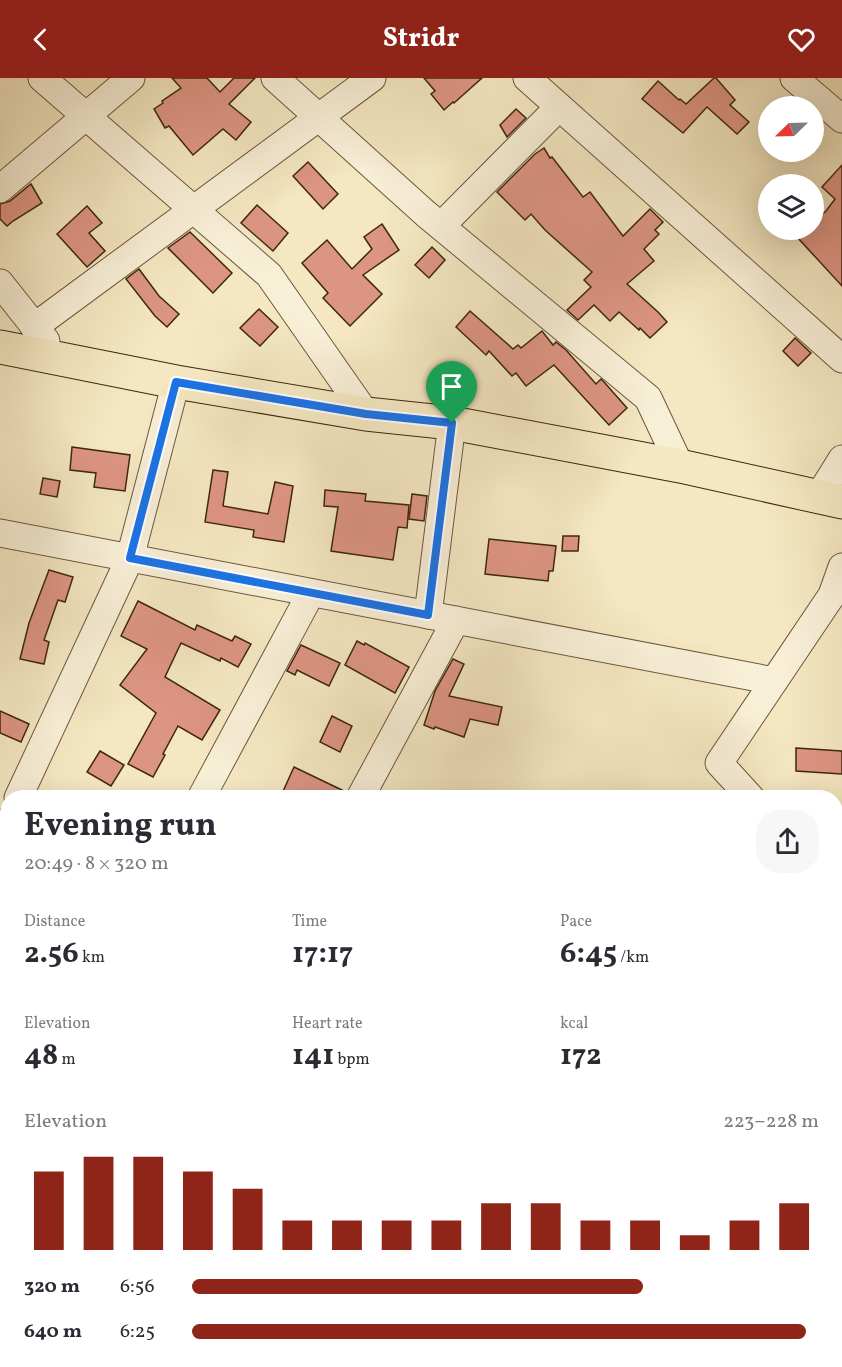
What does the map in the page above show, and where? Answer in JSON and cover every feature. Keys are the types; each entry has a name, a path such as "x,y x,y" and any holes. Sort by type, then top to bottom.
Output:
{"main road":[{"path":"0,347 176,382 366,414 452,423 680,466 830,499"}],"street":[{"path":"42,78 269,275 366,414"},
{"path":"0,189 131,78"},
{"path":"275,78 441,226 648,398 680,466"},
{"path":"34,327 372,78"},
{"path":"795,78 842,119"},
{"path":"532,80 559,107 842,359"},
{"path":"441,226 559,107"},
{"path":"0,283 60,359"},
{"path":"22,790 130,558 176,382"},
{"path":"428,615 452,423"},
{"path":"830,499 842,459"},
{"path":"0,533 774,681"},
{"path":"743,790 719,763 832,595 842,567"},
{"path":"205,790 311,592"},
{"path":"364,790 456,620"}],"building":[{"path":"172,78 207,78 220,92 234,78 255,78 229,104 251,122 236,140 223,129 193,155 169,126 165,128 154,109 181,88"},
{"path":"424,78 482,78 444,110 431,94 435,91"},
{"path":"714,78 735,100 730,105 749,122 737,134 707,107 683,133 642,99 658,81 686,104"},
{"path":"516,109 526,118 507,137 500,125"},
{"path":"544,148 583,197 590,192 623,236 650,209 663,222 655,230 659,234 644,249 654,261 627,284 667,322 650,338 619,312 610,321 594,305 578,320 567,310 591,287 584,280 592,272 545,230 531,214 525,220 497,192"},
{"path":"308,162 338,194 323,209 293,176"},
{"path":"842,165 842,286 800,240 824,240 824,213 835,199 824,189 824,185"},
{"path":"31,184 42,203 7,226 0,219 0,204 10,201"},
{"path":"257,205 288,233 273,251 241,223"},
{"path":"87,206 102,223 89,233 105,251 87,267 57,234"},
{"path":"382,224 399,250 363,275 382,294 350,326 323,298 328,293 302,263 327,240 352,269 372,249 364,237"},
{"path":"190,232 232,273 213,293 168,248"},
{"path":"432,247 445,260 429,278 415,265"},
{"path":"139,269 159,296 179,314 167,327 155,316 126,279"},
{"path":"259,309 278,327 260,346 240,328"},
{"path":"470,311 513,349 518,345 521,348 542,331 553,345 556,342 566,350 596,384 601,379 627,408 609,425 554,365 526,386 516,373 512,376 489,351 486,355 456,327"},
{"path":"795,338 811,353 798,366 783,351"},
{"path":"72,447 130,455 125,491 94,487 96,473 70,470"},
{"path":"213,470 228,472 223,506 268,514 275,482 293,486 284,542 253,537 254,530 205,522"},
{"path":"43,478 60,481 57,497 40,494"},
{"path":"325,490 366,494 365,501 409,505 407,528 398,527 393,560 331,551 338,507 324,506"},
{"path":"412,494 427,496 424,521 409,519"},
{"path":"563,536 579,536 578,551 562,551"},
{"path":"489,539 556,546 553,571 549,571 548,581 485,574"},
{"path":"49,570 73,577 65,602 58,600 44,640 49,642 44,664 20,659 29,623"},
{"path":"138,601 195,630 197,625 232,641 235,636 251,644 238,667 181,643 165,677 220,710 202,740 178,726 153,777 128,764 156,713 120,685 147,649 121,636"},
{"path":"357,641 409,667 395,693 345,665"},
{"path":"301,645 340,663 329,686 297,670 295,675 287,671"},
{"path":"453,659 464,664 449,696 502,707 498,725 470,719 464,737 424,725 435,691"},
{"path":"0,711 29,724 21,742 0,733"},
{"path":"332,716 352,726 340,752 320,742"},
{"path":"796,748 842,751 842,774 796,771"},
{"path":"100,751 124,765 111,786 87,772"},
{"path":"294,767 342,790 284,790"}],"route":[{"path":"176,382 366,414 452,423 428,615 130,558 176,382"}]}
